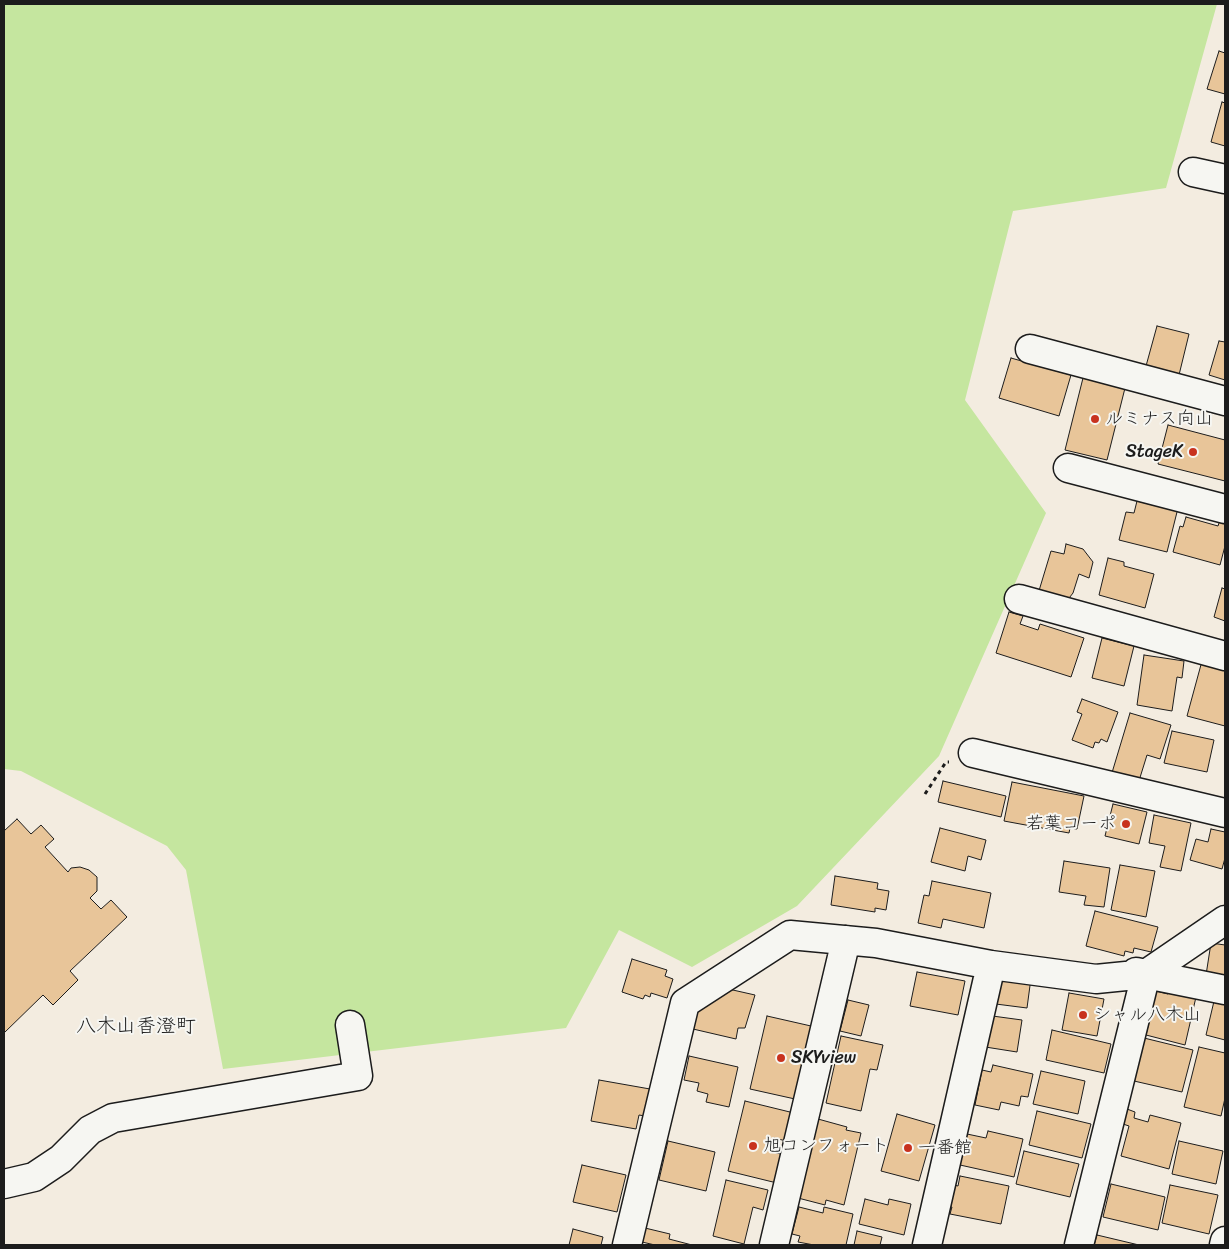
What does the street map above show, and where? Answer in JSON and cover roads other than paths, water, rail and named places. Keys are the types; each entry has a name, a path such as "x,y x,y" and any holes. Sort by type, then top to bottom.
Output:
{"street":[{"path":"1193,172 1225,179"},
{"path":"1030,349 1225,401"},
{"path":"1068,468 1225,509"},
{"path":"1018,599 1225,656"},
{"path":"973,753 1225,813"},
{"path":"627,1245 685,1003 790,935 876,943 991,965 1096,980 1146,974 1225,920"},
{"path":"876,943 894,930 1146,974 1225,990"},
{"path":"774,1245 846,940"},
{"path":"927,1245 991,965"},
{"path":"1079,1245 1146,974"},
{"path":"4,1184 34,1177 61,1159 90,1130 113,1118 358,1076 350,1026"},
{"path":"1224,1245 1225,1241"}],"place":[{"name":"ルミナス向山","path":"1095,419"},
{"name":"StageK","path":"1193,452"},
{"name":"若葉コーポ","path":"1126,824"},
{"name":"シャル八木山","path":"1083,1015"},
{"name":"SKYview","path":"781,1058"},
{"name":"旭コンフォート","path":"753,1146"},
{"name":"一番館","path":"908,1148"}],"district":[{"name":"八木山香澄町","path":"136,1027"}]}
